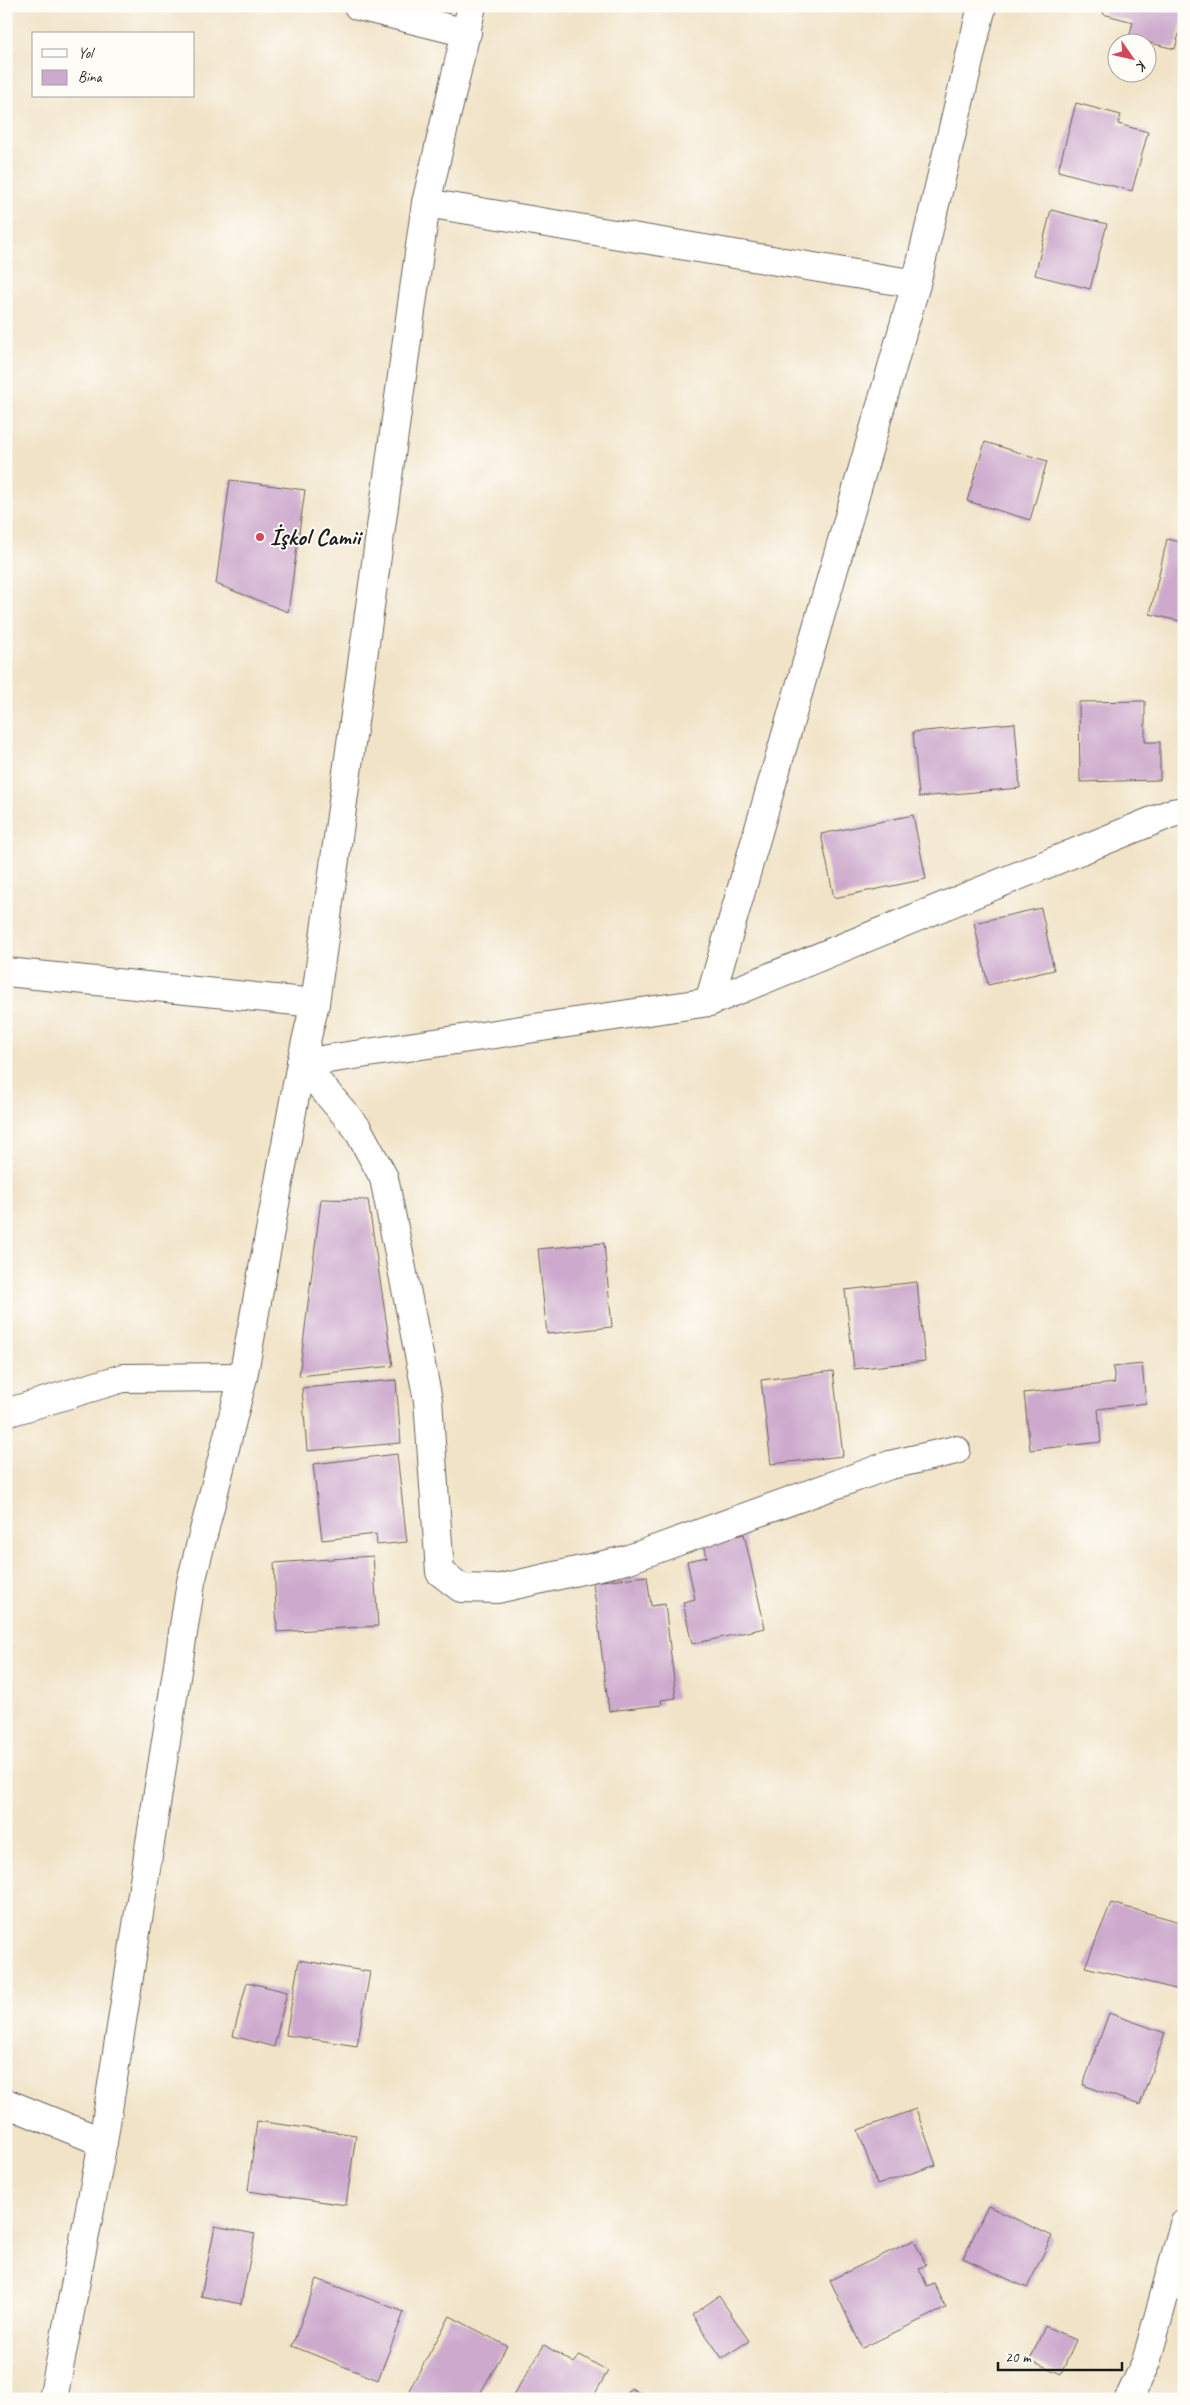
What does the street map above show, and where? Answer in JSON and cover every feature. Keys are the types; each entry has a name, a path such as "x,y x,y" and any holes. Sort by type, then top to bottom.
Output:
{"street":[{"path":"358,6 467,33"},
{"path":"52,2399 103,2142 191,1582 243,1377 315,1003 426,203 472,6"},
{"path":"709,1002 916,284 982,6"},
{"path":"426,203 916,284"},
{"path":"302,1063 709,1002 1163,817 1184,812"},
{"path":"6,972 315,1003"},
{"path":"302,1063 357,1128 384,1178 428,1400 440,1572 461,1588 497,1589 626,1560 890,1466 956,1450"},
{"path":"6,1413 123,1378 243,1377"},
{"path":"6,2103 103,2142"},
{"path":"1128,2399 1146,2362 1184,2224"}],"building":[{"path":"1105,6 1184,6 1184,15 1175,49 1158,45 1158,32 1130,32 1133,22 1103,14"},
{"path":"1076,103 1121,115 1118,124 1148,132 1132,191 1058,171"},
{"path":"1051,210 1107,224 1090,289 1035,275"},
{"path":"985,442 1047,461 1030,520 967,501"},
{"name":"İşkol Camii","path":"230,480 305,490 288,612 216,584"},
{"path":"1167,539 1184,543 1184,622 1150,614"},
{"path":"1145,701 1145,742 1160,742 1160,780 1080,782 1079,702"},
{"path":"1015,723 1020,788 919,797 913,732"},
{"path":"913,815 926,879 834,898 821,834"},
{"path":"1041,908 1054,970 988,985 974,923"},
{"path":"321,1199 368,1200 393,1366 299,1376"},
{"path":"604,1243 612,1327 547,1334 538,1249"},
{"path":"917,1282 925,1361 854,1369 845,1290"},
{"path":"1142,1364 1146,1403 1098,1409 1101,1442 1030,1450 1024,1393 1115,1383 1113,1367"},
{"path":"833,1371 843,1456 771,1464 761,1380"},
{"path":"396,1380 401,1443 307,1451 302,1388"},
{"path":"397,1454 407,1542 377,1545 376,1534 322,1540 313,1464"},
{"path":"744,1534 765,1628 692,1644 683,1602 695,1599 687,1561 707,1557 704,1543"},
{"path":"373,1556 378,1626 277,1632 274,1563"},
{"path":"647,1576 651,1606 665,1604 676,1698 661,1700 662,1705 609,1711 593,1582"},
{"path":"1111,1903 1184,1923 1184,1991 1085,1967"},
{"path":"299,1960 370,1972 357,2046 286,2035"},
{"path":"247,1982 287,1992 274,2047 233,2036"},
{"path":"1109,2013 1165,2033 1140,2105 1083,2085"},
{"path":"916,2109 936,2165 877,2185 858,2130"},
{"path":"257,2121 356,2135 346,2205 248,2191"},
{"path":"988,2206 1052,2236 1027,2288 963,2258"},
{"path":"215,2226 255,2234 241,2304 201,2296"},
{"path":"914,2240 926,2265 919,2268 927,2286 934,2283 946,2308 862,2348 830,2280"},
{"path":"317,2279 404,2312 378,2380 292,2346"},
{"path":"719,2296 749,2341 722,2358 692,2315"},
{"path":"450,2316 507,2346 477,2399 425,2399 409,2390"},
{"path":"1045,2326 1076,2340 1061,2374 1030,2360"},
{"path":"544,2345 574,2363 580,2355 608,2371 592,2399 511,2399"},
{"path":"631,2388 650,2399 625,2399"},
{"path":"945,2393 960,2399 943,2399"}],"place":[{"name":"İşkol Camii","path":"260,537"}]}
